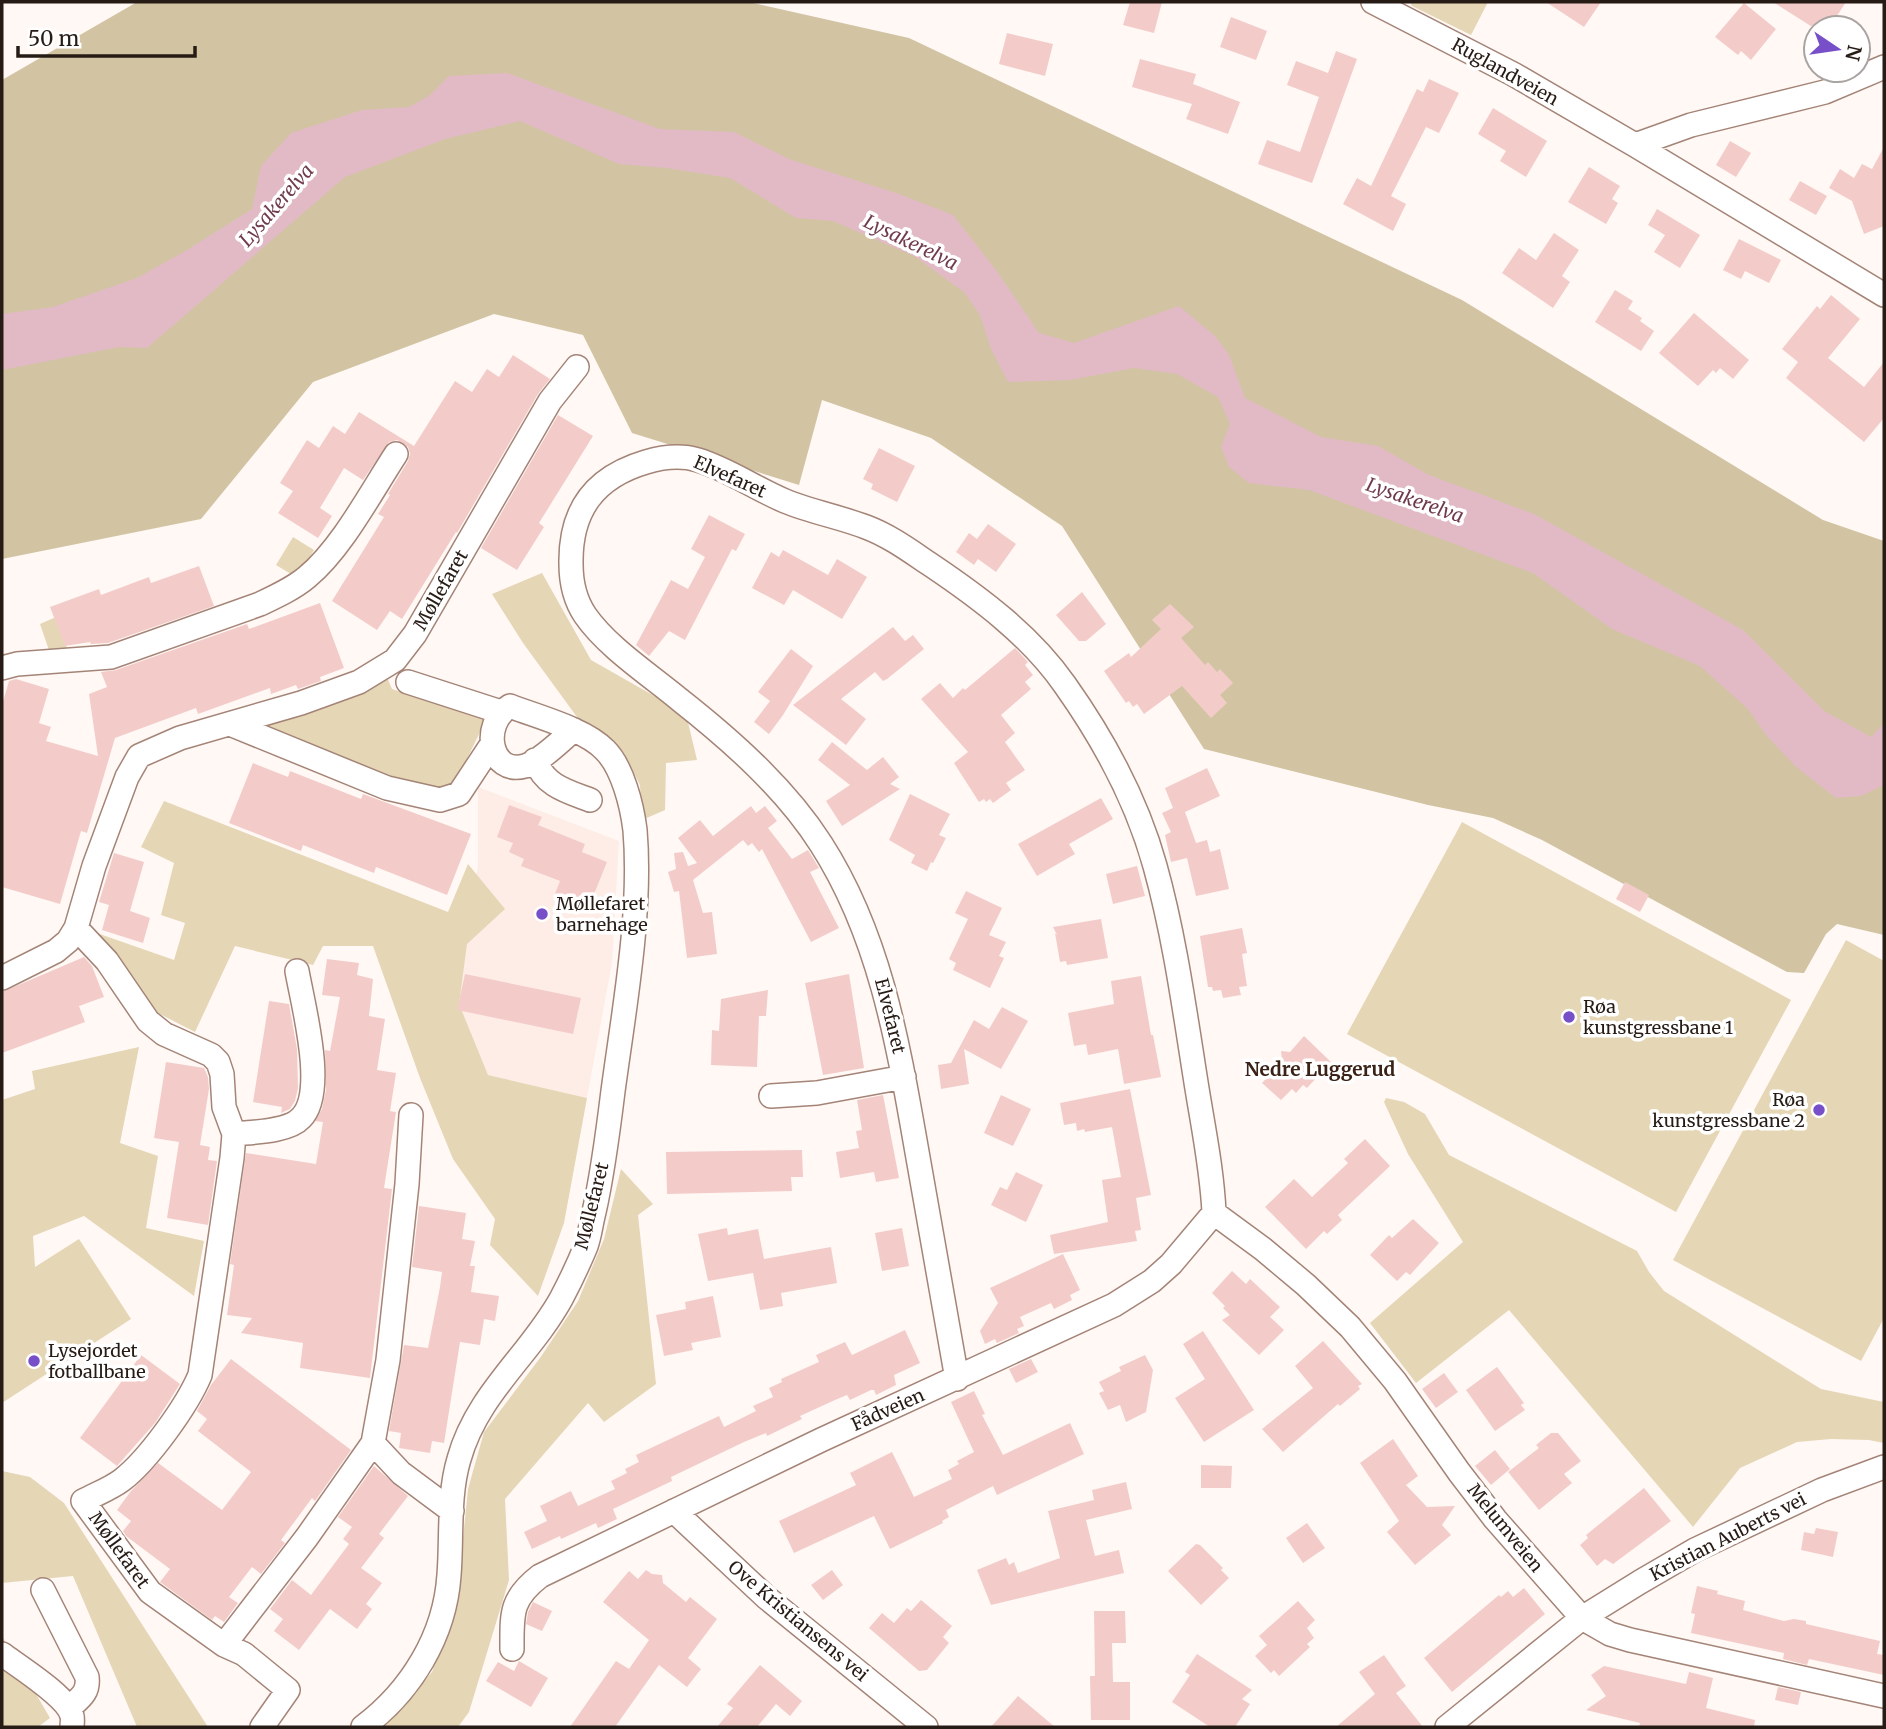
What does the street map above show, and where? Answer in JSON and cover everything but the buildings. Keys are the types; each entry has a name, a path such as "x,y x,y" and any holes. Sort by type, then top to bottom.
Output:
{"street":[{"name":"Ruglandveien","path":"1377,2 1513,74 1884,295"},
{"path":"1635,145 1691,125 1825,92 1884,67"},
{"name":"Møllefaret","path":"2,978 56,951 76,928 99,853 127,777 139,756 180,738 301,703 359,682 395,660 415,634 550,401 577,367"},
{"path":"2,668 17,664 111,657 284,593 308,576 341,538 396,453"},
{"name":"Elvefaret","path":"957,1379 890,1010 871,948 855,908 819,841 796,810 745,757 699,715 604,637 582,610 572,582 571,561 575,528 588,498 614,474 657,459 695,459 799,506 867,527 890,539 966,590 1030,643 1062,681 1102,740 1115,765 1154,863 1169,925 1188,1031 1213,1184 1214,1213"},
{"path":"408,682 501,712 493,726 492,744 498,757 514,766 525,766 574,730"},
{"name":"Møllefaret","path":"363,1727 396,1697 419,1667 435,1639 444,1609 449,1577 452,1511 458,1461 477,1413 561,1300 586,1244 602,1173 626,998 635,893 635,831 628,788 606,750 574,730 510,706 501,712"},
{"path":"230,724 387,788 440,800 459,794 492,744"},
{"path":"535,760 545,779 555,786 590,800"},
{"name":"Møllefaret","path":"76,928 107,961 148,1021 171,1038 211,1055 218,1062 222,1074 224,1107 234,1134 205,1350 197,1382 186,1402 138,1465 120,1481 83,1501 150,1592 224,1645 244,1654 288,1690 262,1727"},
{"path":"234,1134 280,1129 291,1124 301,1119 312,1098 314,1071 297,971"},
{"path":"771,1096 817,1093 904,1077"},
{"path":"224,1645 307,1537 373,1443 388,1360 407,1184 411,1115"},
{"name":"Fådveien","path":"512,1649 513,1609 525,1588 540,1576 821,1440 1114,1305 1152,1281 1171,1264 1214,1213"},
{"name":"Melumveien","path":"1214,1213 1298,1277 1350,1327 1395,1381 1495,1519 1582,1618 1610,1634 1630,1640 1884,1696"},
{"path":"373,1443 401,1473 452,1511"},
{"name":"Kristian Auberts vei","path":"1450,1726 1582,1618 1695,1550 1822,1490 1884,1467"},
{"name":"Ove Kristiansens vei","path":"674,1511 767,1598 926,1727"},
{"path":"2,1654 58,1697 70,1718 85,1694 87,1677 43,1590"}],"shaded area":[{"path":"137,2 749,2 909,38 1462,300 1823,520 1884,541 1884,935 1837,924 1826,934 1804,973 1787,972 1542,840 1493,818 1428,805 1204,749 1062,526 931,438 822,400 799,485 632,433 583,335 494,314 313,382 201,519 2,559 2,80"},
{"path":"1410,2 1488,2 1471,35 1412,6"},
{"path":"293,537 314,550 304,566 291,574 276,565"},
{"path":"542,573 591,660 686,714 697,760 666,763 665,810 642,820 640,785 623,752 577,717 523,643 492,594"},
{"path":"56,617 67,648 50,653 40,624"},
{"path":"386,675 392,689 486,720 456,781 439,790 367,771 267,726 343,698"},
{"name":"Møllefaret barnehage","path":"478,787 619,841 612,963 587,1098 488,1075 452,1009 478,866"},
{"path":"164,801 448,912 468,864 505,909 467,944 459,1004 488,1075 587,1098 564,1223 538,1296 490,1245 495,1219 453,1159 420,1078 373,946 323,946 313,965 235,946 195,1032 150,1009 91,931 174,960 185,923 161,915 174,863 141,847"},
{"name":"Røa kunstgressbane 1","path":"1462,822 1791,1000 1676,1212 1347,1034"},
{"name":"Røa kunstgressbane 2","path":"1846,940 1884,961 1884,1318 1861,1361 1673,1260"},
{"path":"139,1047 120,1143 158,1156 146,1228 204,1241 194,1296 84,1216 33,1236 35,1267 79,1239 131,1319 2,1403 2,1100 35,1089 32,1071"},
{"path":"1386,1098 1404,1102 1425,1114 1449,1155 1637,1251 1664,1291 1821,1389 1884,1402 1884,1443 1831,1439 1797,1442 1740,1468 1693,1527 1509,1310 1416,1383 1370,1323 1463,1242 1408,1154 1384,1102"},
{"path":"621,1169 653,1204 638,1215 656,1384 604,1422 588,1403 505,1499 509,1580 469,1712 458,1727 381,1727 432,1672 456,1608 468,1489 484,1432 540,1358 578,1301 604,1239"},
{"path":"2,1471 30,1477 64,1503 208,1727 137,1727 73,1576 2,1583"},
{"path":"2,1636 50,1718 38,1727 2,1727"}],"water":[{"name":"Lysakerelva","path":"507,73 660,129 734,132 789,159 899,194 953,215 996,270 1039,333 1074,343 1179,306 1215,336 1229,355 1245,398 1321,437 1378,446 1429,475 1534,514 1743,630 1824,711 1871,737 1884,723 1884,785 1861,796 1836,798 1795,766 1767,736 1748,709 1700,666 1612,629 1533,573 1309,490 1249,483 1229,467 1221,447 1230,424 1218,397 1177,374 1134,368 1070,380 1008,382 991,349 980,315 964,292 914,256 833,221 796,218 730,178 619,164 520,121 445,139 345,177 147,348 119,347 2,370 2,314 53,307 137,278 187,250 252,209 261,166 291,133 362,110 409,107 429,96 449,76"}],"place":[{"name":"Møllefaret barnehage","path":"542,914"},
{"name":"Røa kunstgressbane 1","path":"1569,1017"},
{"name":"Røa kunstgressbane 2","path":"1819,1110"},
{"name":"Lysejordet fotballbane","path":"34,1361"}],"district":[{"name":"Nedre Luggerud","path":"1320,1069"}]}
